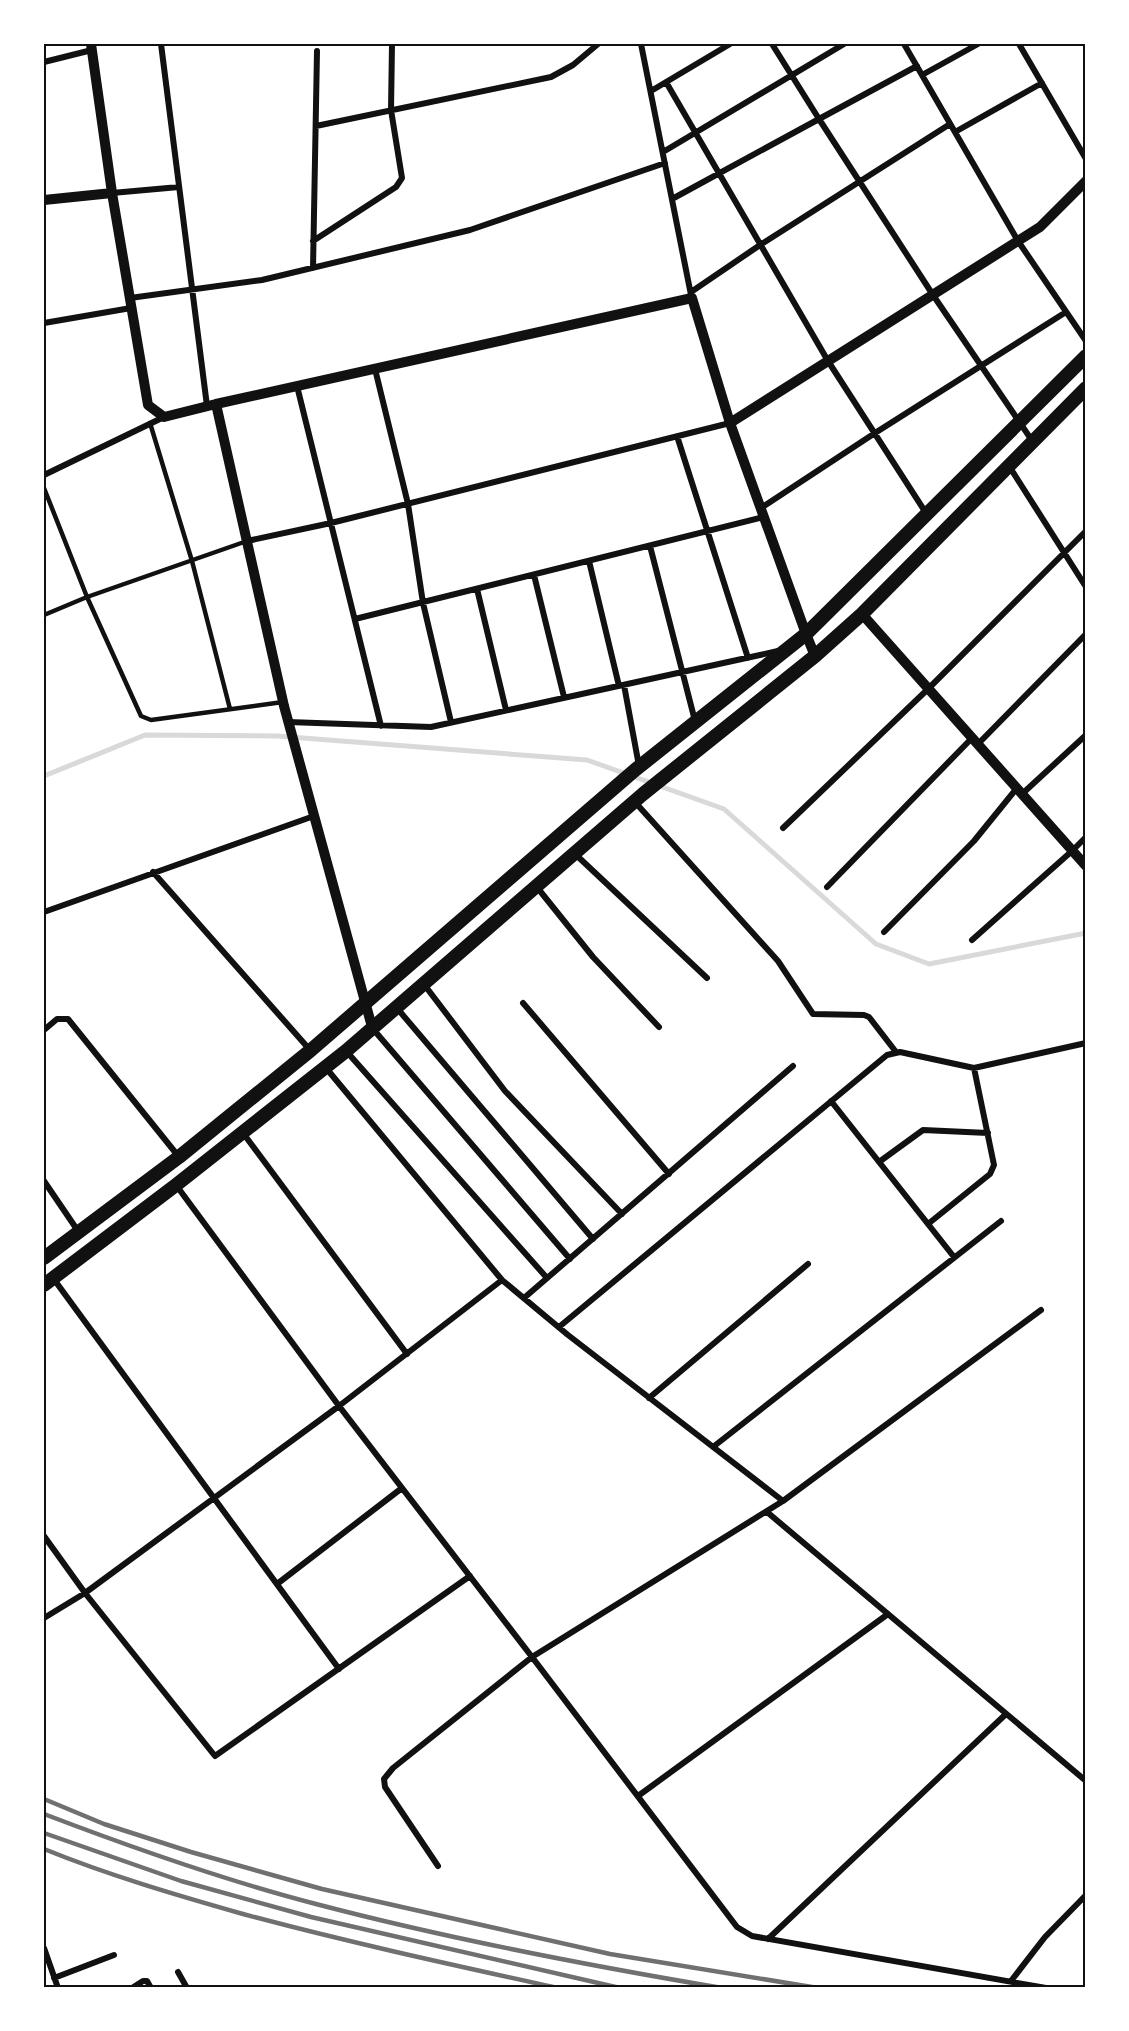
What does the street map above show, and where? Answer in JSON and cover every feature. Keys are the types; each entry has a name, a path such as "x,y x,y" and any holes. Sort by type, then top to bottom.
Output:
{"main road":[{"path":"44,1258 179,1157 310,1050 637,768 806,634 1086,356"},
{"path":"48,1281 176,1185 346,1051 639,797 815,656 862,614 1086,388"}],"street":[{"path":"161,44 191,290 212,405 247,541 288,722 372,1027 570,1259"},
{"path":"313,241 400,182 402,172 391,110 392,44"},
{"path":"316,126 551,77 573,65 598,44"},
{"path":"641,44 691,295 730,423 815,656"},
{"path":"651,91 730,44"},
{"path":"772,44 933,295 1033,442"},
{"path":"663,152 844,44"},
{"path":"904,44 1018,241 1086,341"},
{"path":"922,75 978,44"},
{"path":"1019,44 1086,159"},
{"path":"44,62 91,47 112,193 148,405 164,417"},
{"path":"313,268 317,51"},
{"path":"672,199 917,66"},
{"path":"666,82 828,361 927,514"},
{"path":"955,132 1042,83"},
{"path":"44,475 164,417 691,295 760,245 950,124"},
{"path":"44,323 191,290 262,280 470,230 665,164"},
{"path":"247,541 331,523 730,423 1040,227 1086,181"},
{"path":"44,200 179,187"},
{"path":"355,619 650,546 762,513 875,433 1066,312"},
{"path":"375,369 408,504 423,603 451,722"},
{"path":"297,386 381,726"},
{"path":"677,436 748,658"},
{"path":"1009,466 1086,587"},
{"path":"783,828 928,689 1086,531"},
{"path":"650,546 695,722"},
{"path":"589,561 622,685 637,768"},
{"path":"534,575 564,698"},
{"path":"477,589 506,710"},
{"path":"862,614 1086,866"},
{"path":"827,887 1086,634"},
{"path":"288,722 419,728 787,649"},
{"path":"884,932 974,841 1019,791 1086,735"},
{"path":"639,797 778,961 813,1014 869,1017 896,1052"},
{"path":"44,912 314,816"},
{"path":"972,940 1086,837"},
{"path":"574,853 707,978"},
{"path":"153,872 310,1050"},
{"path":"536,886 593,957 659,1027"},
{"path":"423,983 505,1091 622,1214"},
{"path":"523,1003 669,1174"},
{"path":"396,1007 593,1239"},
{"path":"44,1030 57,1019 68,1019 179,1157"},
{"path":"559,1327 882,1058 896,1052 974,1068 1086,1043"},
{"path":"346,1051 547,1278"},
{"path":"524,1298 793,1066"},
{"path":"325,1067 502,1280 649,1398 783,1501"},
{"path":"928,1224 993,1170 994,1165 974,1068"},
{"path":"831,1101 954,1257"},
{"path":"879,1162 923,1130 988,1133"},
{"path":"243,1133 406,1354"},
{"path":"44,1181 79,1232"},
{"path":"176,1185 339,1406 737,1927 752,1936 1046,1988"},
{"path":"713,1447 1001,1221"},
{"path":"649,1398 808,1264"},
{"path":"44,1618 85,1593 339,1406 502,1280"},
{"path":"48,1281 214,1497 339,1669"},
{"path":"438,1866 385,1787 384,1779 393,1768 532,1657 783,1501 1041,1310"},
{"path":"278,1584 402,1488"},
{"path":"766,1512 1086,1781"},
{"path":"44,1536 85,1593 215,1756 470,1576"},
{"path":"638,1796 888,1614"},
{"path":"768,1939 1006,1714"},
{"path":"1011,1981 1045,1936 1086,1895"},
{"path":"44,1948 58,1988"},
{"path":"54,1978 114,1955"},
{"path":"178,1972 187,1988"},
{"path":"132,1988 143,1981 147,1982 151,1988"}],"lane":[{"path":"150,423 192,561 230,710"},
{"path":"44,488 87,597 141,716 151,720 283,702"},
{"path":"44,615 87,597 247,541"}],"waterway":[{"path":"44,776 145,735 277,736 587,760 724,809 876,944 929,964 1086,933"}],"railway":[{"path":"44,1799 104,1824 191,1852 322,1889 610,1954 818,1988"},
{"path":"44,1814 178,1863 316,1904 416,1929 619,1970 722,1988"},
{"path":"44,1833 181,1881 311,1917 620,1988"},
{"path":"44,1849 117,1876 243,1914 361,1944 558,1988"}]}
